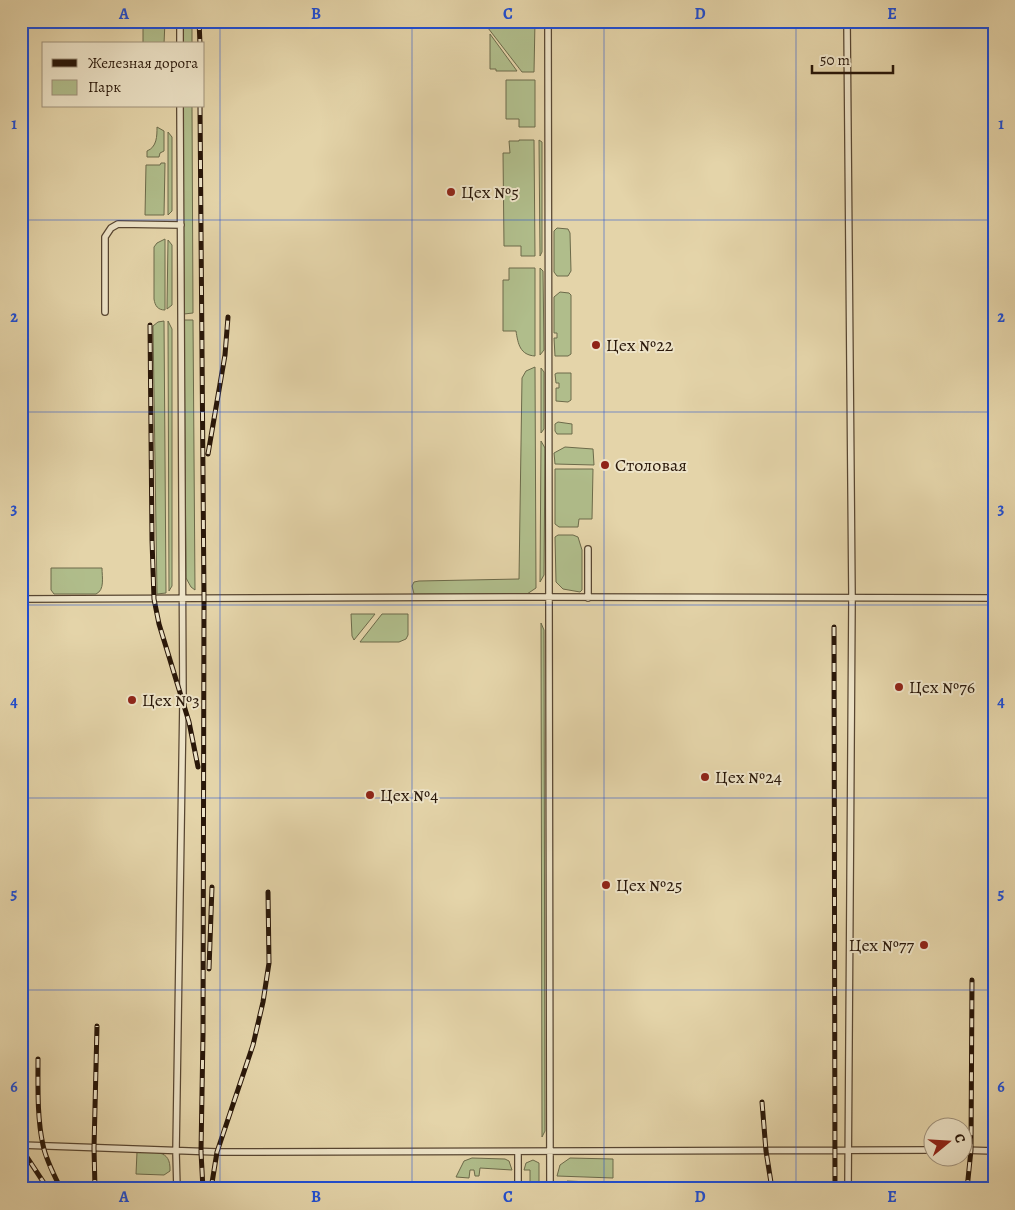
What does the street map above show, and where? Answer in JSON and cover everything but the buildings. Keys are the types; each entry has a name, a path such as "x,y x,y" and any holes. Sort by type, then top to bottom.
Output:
{"lane":[{"path":"180,21 180,42"},
{"path":"548,21 550,1189"},
{"path":"847,21 852,598 848,1189"},
{"path":"177,1189 183,599 180,108"},
{"path":"106,312 105,238 107,232 118,224 180,225"},
{"path":"588,550 588,598"},
{"path":"21,600 994,598"},
{"path":"21,1145 176,1152 922,1150"},
{"path":"972,1150 994,1151"},
{"path":"518,1152 518,1189"}],"green space":[{"path":"143,21 165,21 164,42 143,42"},
{"path":"183,21 192,21 192,42 183,42"},
{"path":"488,21 535,21 534,72 522,72 488,28"},
{"path":"490,34 517,71 496,71 496,69 490,69"},
{"path":"506,80 535,80 535,127 519,127 519,119 506,119"},
{"path":"183,108 192,108 193,313 184,314"},
{"path":"157,127 164,131 164,151 160,153 159,157 147,157 147,151 153,147 156,141"},
{"path":"168,132 172,137 172,211 168,215"},
{"path":"534,140 535,256 521,256 521,246 504,246 503,153 510,153 509,141"},
{"path":"539,140 542,142 542,252 540,256"},
{"path":"165,163 164,215 145,215 146,165 160,165"},
{"path":"557,228 568,229 570,233 571,271 568,276 557,276 554,272 554,231"},
{"path":"165,239 165,310 157,307 154,299 154,247"},
{"path":"168,240 172,245 172,305 167,309"},
{"path":"509,268 535,268 535,356 526,354 523,351 516,331 503,331 503,280 509,280"},
{"path":"540,268 543,271 544,350 540,355"},
{"path":"560,292 571,295 571,354 568,356 555,356 554,338 557,338 557,333 554,333 554,297"},
{"path":"184,320 193,320 195,590 186,578"},
{"path":"164,321 166,593 157,594 153,326 158,322"},
{"path":"168,321 172,329 172,586 169,591"},
{"path":"535,367 536,588 527,594 414,594 412,586 414,582 419,581 519,579 522,378 526,371"},
{"path":"541,368 544,372 544,429 541,433"},
{"path":"571,373 571,400 568,402 556,401 556,388 559,388 559,383 556,383 555,374"},
{"path":"558,422 572,424 572,434 557,434 555,424"},
{"path":"541,441 545,448 544,575 540,582"},
{"path":"565,447 593,449 594,465 555,464 554,453"},
{"path":"555,469 593,469 592,519 579,519 578,527 559,527 555,524"},
{"path":"558,535 578,537 582,550 582,590 580,592 563,589 556,582 555,537"},
{"path":"51,568 102,568 101,590 96,594 54,594 51,590"},
{"path":"351,614 375,614 354,640 352,636"},
{"path":"382,614 408,614 408,635 406,639 399,642 360,642"},
{"path":"541,623 544,630 545,1131 542,1137"},
{"path":"137,1152 155,1152 164,1155 168,1158 170,1171 164,1175 136,1174"},
{"path":"472,1158 505,1159 509,1161 512,1170 480,1168 479,1176 475,1176 474,1170 470,1170 469,1178 456,1177 464,1161"},
{"path":"570,1158 613,1159 613,1178 557,1176 560,1165"},
{"path":"533,1160 539,1163 539,1189 530,1189 530,1170 524,1170 526,1163"},
{"path":"567,1181 613,1183 613,1187 587,1186 587,1189 566,1189"}],"railway":[{"path":"199,21 200,42"},
{"path":"200,108 204,599 201,1152 203,1189"},
{"path":"208,454 225,355 228,317"},
{"path":"150,325 154,599 159,624 189,722 198,767"},
{"path":"834,627 835,1189"},
{"path":"209,969 212,887"},
{"path":"211,1189 217,1152 253,1045 263,1002 269,963 268,892"},
{"path":"967,1189 971,1150 972,980"},
{"path":"95,1189 94,1148 97,1026"},
{"path":"38,1059 38,1102 41,1135 50,1167 61,1189"},
{"path":"762,1102 766,1151 772,1189"},
{"path":"21,1148 48,1189"},
{"path":"21,1174 28,1189"}],"place":[{"name":"Цех №5","path":"451,192"},
{"name":"Цех №22","path":"596,345"},
{"name":"Столовая","path":"605,465"},
{"name":"Цех №76","path":"899,687"},
{"name":"Цех №3","path":"132,700"},
{"name":"Цех №24","path":"705,777"},
{"name":"Цех №4","path":"370,795"},
{"name":"Цех №25","path":"606,885"},
{"name":"Цех №77","path":"924,945"}]}
